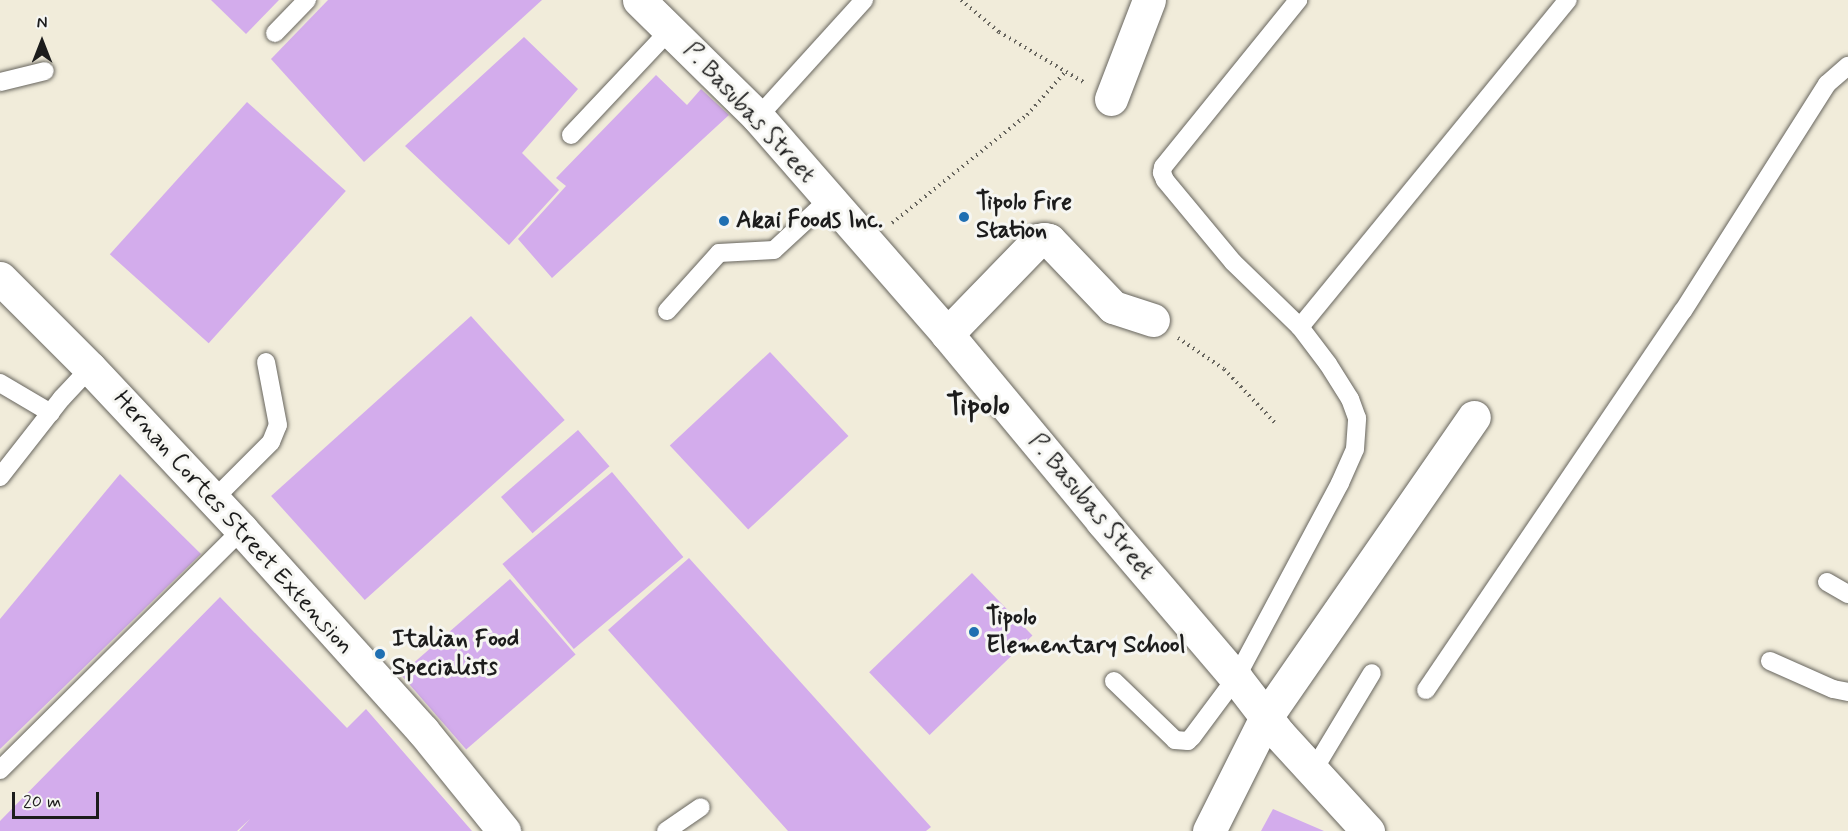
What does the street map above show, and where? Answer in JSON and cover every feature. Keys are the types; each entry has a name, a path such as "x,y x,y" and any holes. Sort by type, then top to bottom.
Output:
{"street":[{"name":"P. Basubas Street","path":"639,0 758,117 830,199 947,334 1236,678 1266,717 1368,831"},
{"path":"1111,99 1149,0"},
{"path":"947,334 1038,240 1044,239 1049,240 1113,307 1153,320"},
{"name":"Hernan Cortes Street Extension","path":"0,278 90,368 242,530 423,731 504,831"},
{"path":"1209,831 1266,717 1474,417"}],"lane":[{"path":"275,33 307,0"},
{"path":"758,117 864,0"},
{"path":"1114,681 1175,740 1184,741 1192,737 1236,678 1340,483 1357,440 1357,418 1350,399 1300,327 1233,262 1165,180 1162,173 1163,167 1299,0"},
{"path":"1300,327 1568,0"},
{"path":"571,135 670,30"},
{"path":"1426,690 1683,311 1827,84 1848,66"},
{"path":"0,82 45,71"},
{"path":"667,311 719,253 774,250 830,199"},
{"path":"213,500 271,442 278,425 266,362"},
{"path":"0,477 90,368"},
{"path":"0,383 51,413"},
{"path":"0,770 242,530"},
{"path":"1827,582 1848,594"},
{"path":"1770,661 1833,689 1848,692"},
{"path":"1313,771 1372,673"},
{"path":"666,831 702,807"}],"path":[{"path":"961,0 999,32 1111,99"},
{"path":"867,243 1027,115 1065,72"},
{"path":"1153,320 1224,369 1276,424"}],"building":[{"path":"211,0 279,0 246,34"},
{"path":"328,0 542,0 364,162 271,59"},
{"path":"524,37 578,89 522,153 559,190 509,245 405,146"},
{"path":"656,75 687,105 701,89 729,115 552,278 518,239 566,186 556,178"},
{"path":"247,102 346,191 209,343 110,254"},
{"path":"471,316 565,420 365,600 271,496"},
{"path":"770,352 848,436 748,530 670,445"},
{"path":"578,430 609,466 533,533 501,497"},
{"path":"612,472 683,557 574,649 502,564"},
{"path":"120,474 201,554 0,749 0,619"},
{"path":"689,558 931,827 926,831 788,831 608,630"},
{"path":"972,573 1032,636 930,735 869,672"},
{"path":"510,579 576,654 466,750 401,674"},
{"path":"220,597 347,728 366,709 472,831 239,831 250,819 237,831 0,831 0,821"},
{"path":"1273,809 1324,831 1261,831"}],"place":[{"name":"Tipolo Fire Station","path":"964,217"},
{"name":"Akai Foods Inc.","path":"724,221"},
{"name":"Tipolo Elementary School","path":"974,632"},
{"name":"Italian Food Specialists","path":"380,654"}],"district":[{"name":"Tipolo","path":"978,406"}]}
